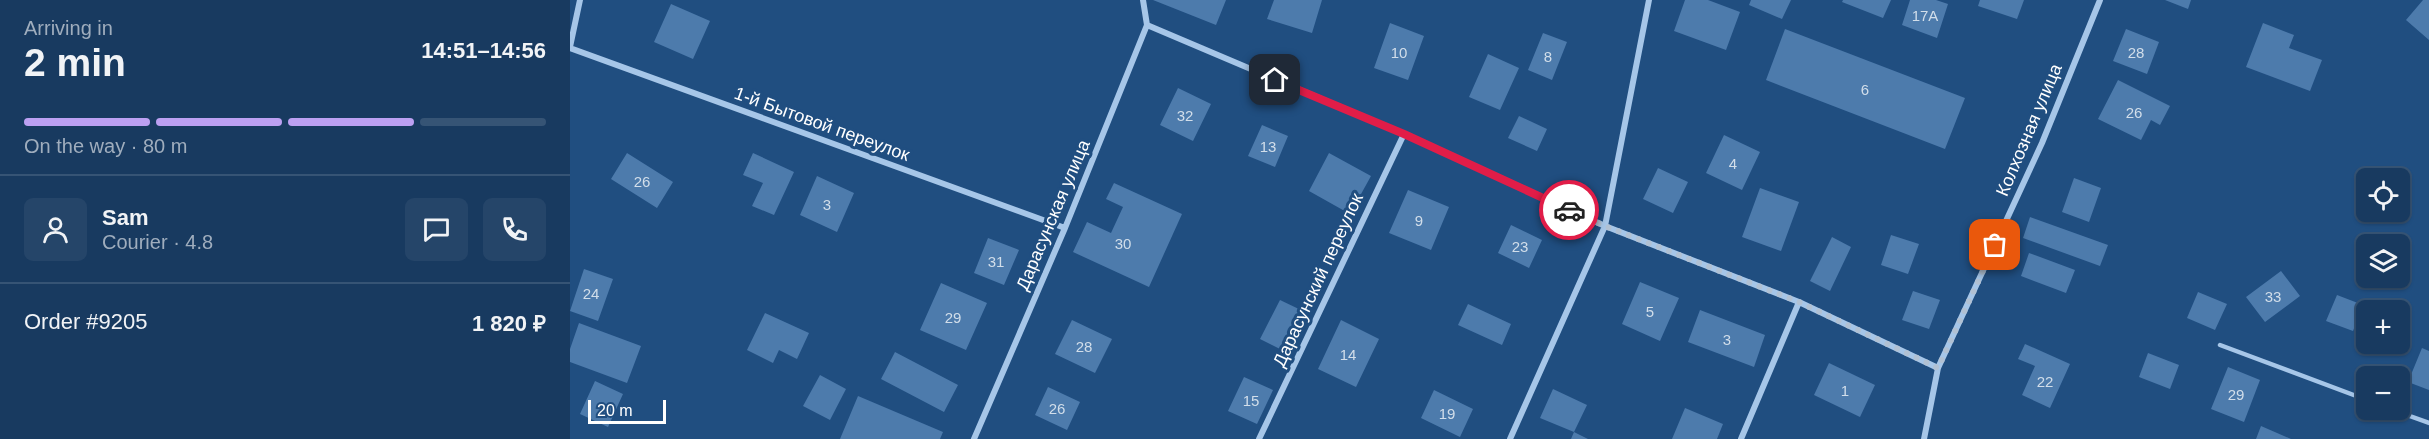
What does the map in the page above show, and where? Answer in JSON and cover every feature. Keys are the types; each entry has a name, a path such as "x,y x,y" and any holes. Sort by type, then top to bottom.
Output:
{"street":[{"path":"570,47 580,0"},
{"path":"1143,0 1147,25 1404,134 1605,226 1799,302 1938,368"},
{"path":"1510,439 1605,226 1649,0"},
{"name":"Колхозная улица","path":"1924,439 1938,368 2042,143 2100,0"},
{"name":"Дарасунская улица","path":"974,439 1065,228 1147,25"},
{"name":"1-й Бытовой переулок","path":"570,47 1065,228"},
{"name":"Дарасунский переулок","path":"1259,439 1404,134"},
{"path":"1741,439 1799,302"}],"lane":[{"path":"2220,345 2356,396"},
{"path":"2410,416 2429,423"}],"building":[{"path":"1153,0 1226,0 1216,25"},
{"path":"1274,0 1322,0 1312,33 1267,19"},
{"path":"1685,0 1708,0 1740,12 1726,50 1674,31"},
{"path":"1751,0 1791,0 1782,19 1749,5"},
{"path":"1843,0 1891,0 1883,18 1842,2"},
{"path":"1910,0 1936,0 1948,4 1937,38 1902,25"},
{"path":"1980,0 2024,0 2017,19 1978,6"},
{"path":"2165,0 2191,0 2188,9"},
{"path":"2423,0 2429,0 2429,40 2406,20"},
{"path":"671,4 710,21 693,59 654,42"},
{"path":"1390,23 1424,36 1408,80 1374,68"},
{"path":"2263,23 2294,35 2289,48 2322,60 2310,91 2246,67"},
{"path":"1785,29 1965,98 1945,149 1766,80"},
{"path":"2126,29 2159,42 2147,74 2113,61"},
{"path":"1543,33 1567,42 1552,80 1528,70"},
{"path":"1488,54 1519,68 1500,110 1469,97"},
{"path":"2118,80 2170,106 2160,125 2151,120 2141,140 2098,119"},
{"path":"1178,88 1211,104 1193,141 1160,125"},
{"path":"1519,116 1547,129 1537,151 1508,138"},
{"path":"1262,125 1288,136 1275,167 1248,156"},
{"path":"1724,135 1760,152 1742,190 1706,173"},
{"path":"627,153 673,182 657,208 611,179"},
{"path":"753,153 794,172 774,215 752,206 763,183 743,175"},
{"path":"1329,153 1371,176 1350,214 1309,191"},
{"path":"1658,168 1688,182 1673,213 1643,199"},
{"path":"817,176 854,193 837,232 800,215"},
{"path":"2074,178 2101,188 2089,222 2062,212"},
{"path":"1114,183 1182,214 1149,287 1073,252 1087,222 1111,233 1123,207 1106,199"},
{"path":"1760,188 1799,202 1781,251 1742,237"},
{"path":"1408,190 1449,207 1431,250 1389,233"},
{"path":"2030,217 2108,245 2100,266 2023,238"},
{"path":"1511,225 1542,240 1529,268 1498,253"},
{"path":"1891,235 1919,244 1908,274 1881,265"},
{"path":"1832,237 1851,247 1830,291 1810,281"},
{"path":"988,238 1019,250 1004,285 974,273"},
{"path":"2029,253 2075,270 2066,293 2021,276"},
{"path":"584,269 613,279 598,321 570,311"},
{"path":"2281,271 2300,296 2265,322 2246,297"},
{"path":"1640,282 1679,298 1660,341 1622,324"},
{"path":"941,283 987,303 966,350 920,330"},
{"path":"1913,291 1940,300 1929,329 1902,320"},
{"path":"2198,292 2227,304 2215,330 2187,318"},
{"path":"2337,295 2356,302 2356,323 2353,331 2326,321"},
{"path":"1280,300 1303,311 1284,351 1260,339"},
{"path":"1468,304 1511,324 1502,345 1458,325"},
{"path":"1700,310 1765,335 1754,367 1688,342"},
{"path":"765,313 809,333 797,359 779,350 773,363 747,350"},
{"path":"1072,320 1112,339 1095,373 1055,354"},
{"path":"1341,320 1379,339 1356,387 1318,369"},
{"path":"579,323 641,346 627,383 570,362 570,349"},
{"path":"2025,344 2070,364 2050,408 2022,395 2035,366 2018,359"},
{"path":"2422,348 2429,351 2429,390 2410,383 2410,377"},
{"path":"895,352 958,385 944,412 881,379"},
{"path":"2148,353 2179,365 2170,389 2139,377"},
{"path":"1829,363 1875,385 1860,417 1814,395"},
{"path":"2228,367 2260,380 2244,422 2211,409"},
{"path":"820,375 846,389 830,420 803,406"},
{"path":"1244,377 1273,390 1257,424 1228,411"},
{"path":"595,381 623,394 608,427 580,414"},
{"path":"1048,387 1080,402 1067,430 1035,415"},
{"path":"1553,389 1587,405 1574,432 1540,418"},
{"path":"1434,390 1473,409 1460,437 1421,418"},
{"path":"858,396 943,432 940,439 840,439"},
{"path":"1685,408 1723,424 1717,439 1672,439"},
{"path":"2261,426 2291,439 2256,439"},
{"path":"1574,432 1588,439 1571,439"}],"way so far":[{"path":"1569,210 1799,302 1938,368 1995,245"}],"route":[{"path":"1275,80 1404,134 1569,210"}]}
